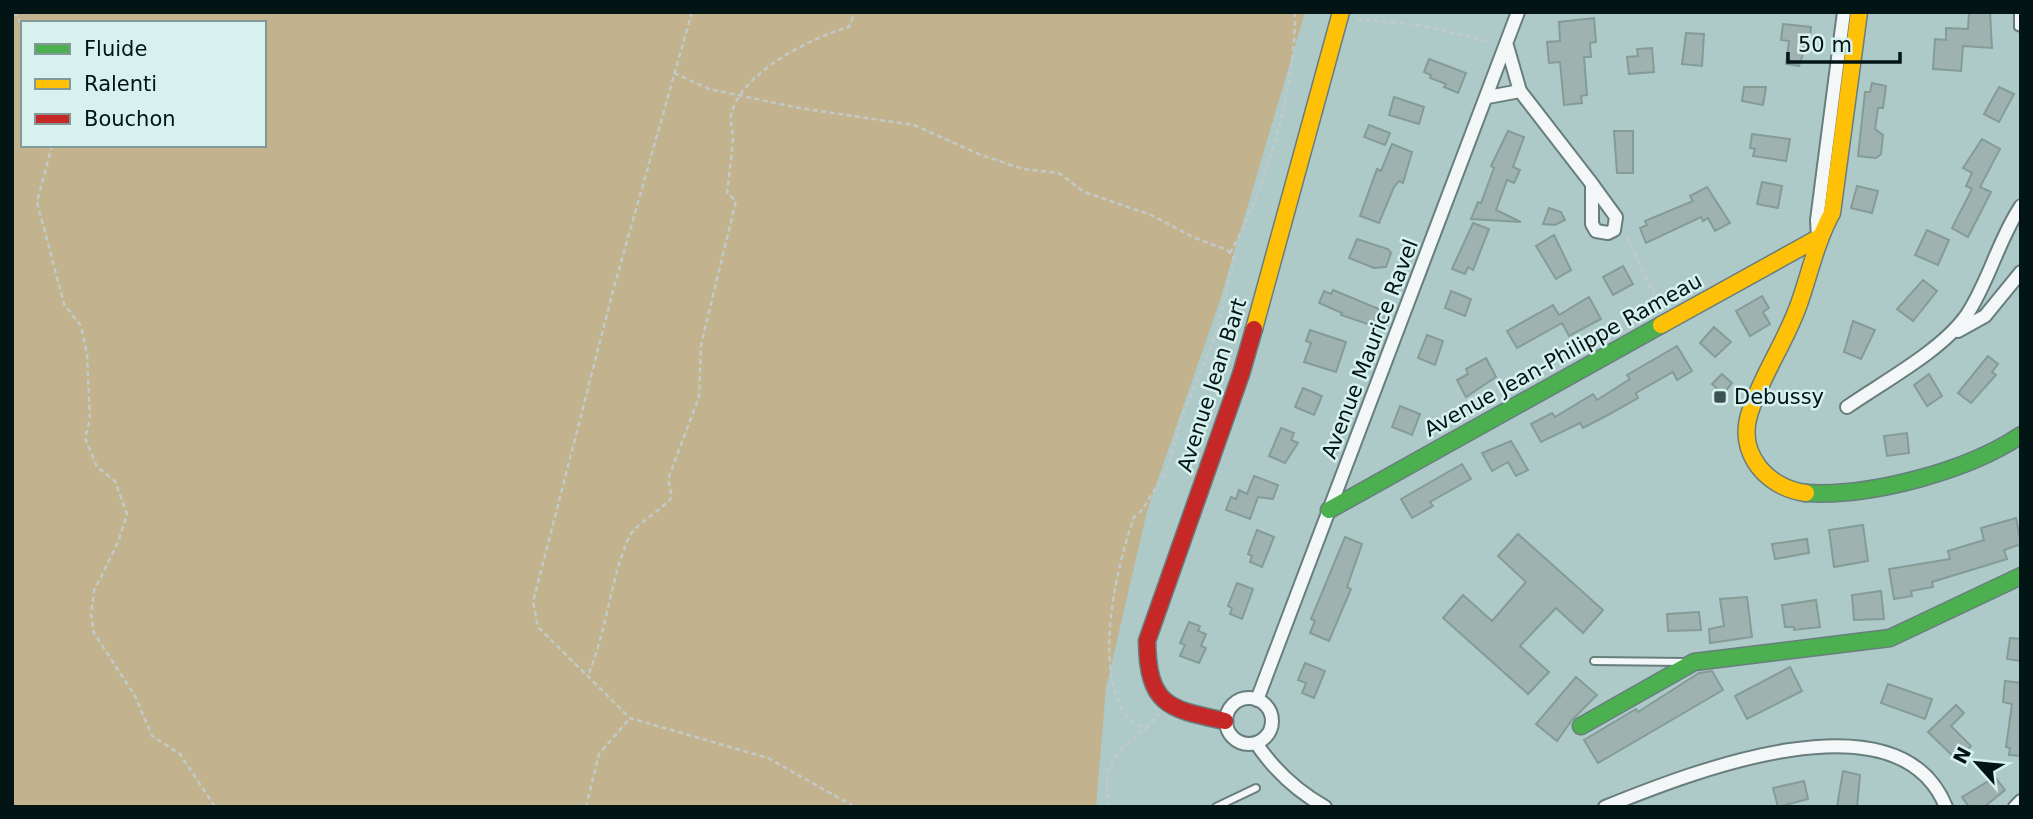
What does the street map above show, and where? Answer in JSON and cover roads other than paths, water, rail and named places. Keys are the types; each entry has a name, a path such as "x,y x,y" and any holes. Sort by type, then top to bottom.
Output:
{"street":[{"name":"Avenue Maurice Ravel","path":"1258,700 1518,12"},
{"path":"1818,238 1817,220 1844,12"},
{"path":"1859,12 1837,192 1832,212 1818,238 1799,305 1749,414 1746,433 1749,451 1769,479 1791,491 1817,493 1863,487 1963,464 1996,452 2021,435"},
{"name":"Avenue Jean Bart","path":"1225,721 1194,717 1166,703 1149,678 1147,641 1241,374 1340,15"},
{"path":"1507,46 1520,91 1592,184 1615,214 1617,223 1614,230 1602,233 1592,224 1592,184"},
{"path":"1488,97 1520,91"},
{"path":"1946,337 1966,317 2003,233 2020,210"},
{"name":"Avenue Jean-Philippe Rameau","path":"1329,510 1818,238"},
{"path":"1847,407 1946,337 1985,316 2021,272"},
{"path":"1581,726 1694,662 1890,638 2021,576"},
{"path":"1258,700 1269,711 1271,726 1263,740 1244,744 1233,738 1225,721 1236,702 1258,700"},
{"path":"1256,743 1280,774 1325,807"},
{"path":"1605,807 1676,778 1739,760 1781,751 1825,747 1865,748 1896,758 1930,781 1946,807"},
{"path":"2015,807 2021,801"}],"lane":[{"path":"2018,12 2018,27 2021,28"},
{"path":"1594,661 1694,662"},
{"path":"1216,807 1256,788"}],"place":[{"name":"Debussy","path":"1720,397"}]}
